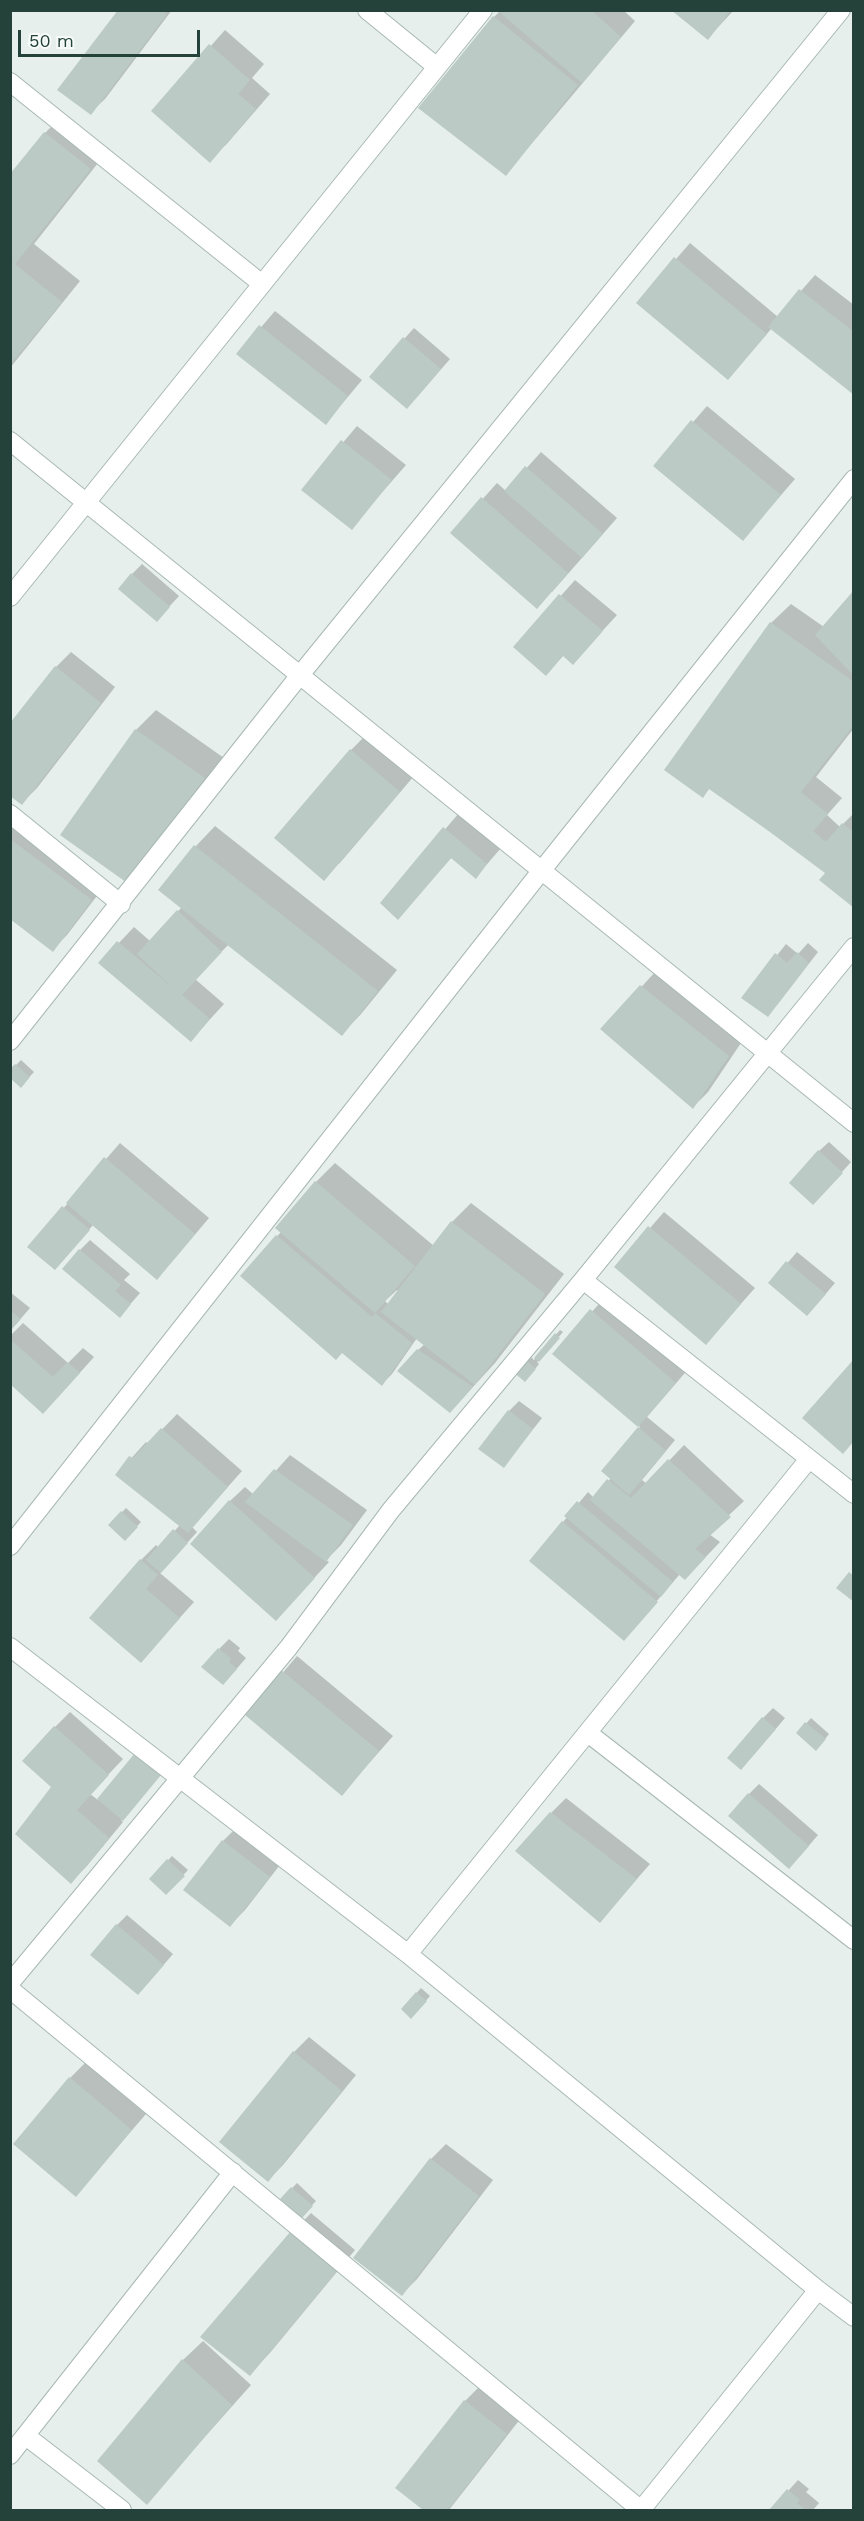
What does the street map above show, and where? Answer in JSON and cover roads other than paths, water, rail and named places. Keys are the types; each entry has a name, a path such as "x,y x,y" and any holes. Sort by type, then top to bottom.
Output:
{"street":[{"path":"367,10 437,67"},
{"path":"10,597 483,10"},
{"path":"10,1041 121,904 300,675 834,13"},
{"path":"10,82 262,284"},
{"path":"10,441 854,1123"},
{"path":"10,1546 542,870 854,479"},
{"path":"10,814 121,904"},
{"path":"10,1983 289,1647 391,1510 583,1280 854,947"},
{"path":"583,1280 854,1494"},
{"path":"408,1954 809,1459"},
{"path":"10,1647 408,1954 854,2317"},
{"path":"588,1733 854,1940"},
{"path":"10,1989 641,2510 818,2290"},
{"path":"10,2456 233,2172"},
{"path":"26,2436 122,2511"}]}
